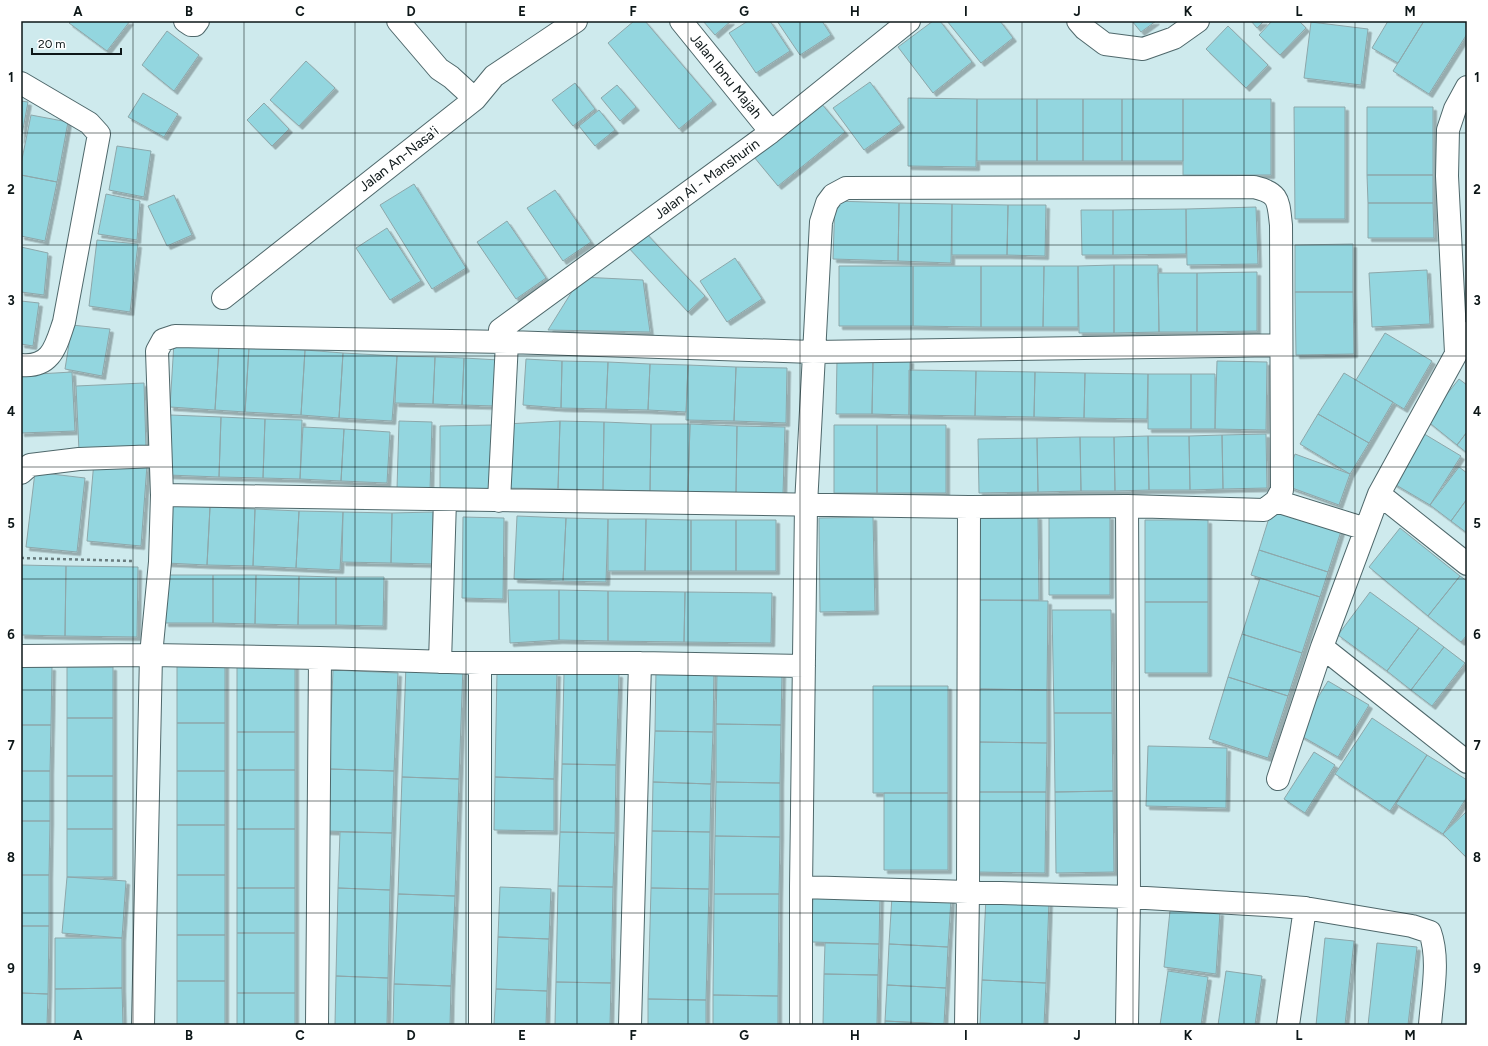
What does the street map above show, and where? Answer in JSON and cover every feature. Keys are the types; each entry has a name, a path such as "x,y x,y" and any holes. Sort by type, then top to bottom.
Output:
{"street":[{"path":"185,21 191,25 195,25 198,21"},
{"path":"398,21 439,69 475,98"},
{"name":"Jalan An-Nasa'i","path":"223,298 475,98 494,76 576,21"},
{"name":"Jalan Ibnu Majah","path":"681,21 770,132"},
{"name":"Jalan Al - Manshurin","path":"503,336 770,132 909,21"},
{"path":"1078,21 1085,30 1105,44 1143,49 1174,38 1198,21"},
{"path":"21,82 89,122 99,134 64,322 57,344 50,356 40,363 21,365"},
{"path":"1462,358 1447,176 1448,130 1455,109 1467,87"},
{"path":"162,495 806,506 1126,506 1264,510 1276,501 1282,490 1281,225 1279,206 1274,196 1266,190 1254,187 846,188 833,194 827,203 821,222 806,506 802,1025"},
{"path":"1278,779 1322,647 1379,494 1462,358 1467,333"},
{"path":"143,1025 151,655 160,562 162,495 157,351 163,340 175,336 503,336 813,352 1281,345"},
{"path":"498,501 503,336"},
{"path":"21,473 30,465 79,459 160,456"},
{"path":"1379,494 1467,564"},
{"path":"440,662 445,500"},
{"path":"1276,501 1366,529"},
{"path":"1126,506 1129,897 1127,1025"},
{"path":"966,1025 968,892 969,507"},
{"path":"1322,647 1467,762"},
{"path":"21,656 151,655 480,663 640,663 804,666"},
{"path":"317,1025 320,658"},
{"path":"480,663 480,1025"},
{"path":"630,1025 640,663"},
{"path":"802,887 1129,897 1305,908 1412,926 1430,932 1434,944 1435,965 1430,1025"},
{"path":"1288,1025 1305,908"}],"path":[{"path":"21,558 160,562"}],"building":[{"path":"71,21 130,21 107,51 69,23"},
{"path":"634,21 645,21 713,101 679,129 608,43"},
{"path":"703,21 731,21 715,35"},
{"path":"748,21 770,21 790,51 756,73 729,33"},
{"path":"777,21 822,21 831,35 800,55"},
{"path":"933,21 940,21 972,62 933,93 898,47"},
{"path":"947,21 1000,21 1013,38 981,63"},
{"path":"1132,21 1156,21 1141,32"},
{"path":"1251,21 1264,21 1257,28"},
{"path":"1272,21 1299,21 1306,28 1280,55 1259,35"},
{"path":"1388,21 1424,21 1398,63 1372,48"},
{"path":"1424,21 1467,22 1467,34 1429,94 1393,71"},
{"path":"1311,22 1368,29 1361,85 1304,78"},
{"path":"1228,26 1268,65 1246,88 1206,49"},
{"path":"167,31 199,55 174,91 142,65"},
{"path":"306,61 335,88 299,126 270,100"},
{"path":"870,82 901,124 864,150 833,108"},
{"path":"575,83 595,109 573,126 552,100"},
{"path":"617,85 636,107 620,121 601,98"},
{"path":"143,93 178,114 164,137 128,117"},
{"path":"908,98 977,99 976,167 908,166"},
{"path":"977,99 1037,99 1037,161 977,161"},
{"path":"1037,99 1083,99 1083,161 1037,161"},
{"path":"1083,99 1122,99 1122,161 1083,161"},
{"path":"1122,99 1183,99 1183,161 1122,161"},
{"path":"1183,99 1271,99 1271,175 1183,175"},
{"path":"21,101 28,102 21,140"},
{"path":"264,103 289,129 272,146 247,120"},
{"path":"821,103 845,132 778,186 754,157"},
{"path":"1294,107 1345,107 1345,219 1295,219"},
{"path":"1367,107 1433,107 1433,175 1367,175"},
{"path":"599,110 615,130 595,146 579,126"},
{"path":"31,115 68,122 57,182 21,175 21,164"},
{"path":"117,146 151,151 144,197 109,190"},
{"path":"21,175 57,182 45,241 21,236"},
{"path":"1367,175 1433,175 1433,203 1368,203"},
{"path":"414,184 466,268 432,289 380,205"},
{"path":"555,190 591,242 563,261 527,208"},
{"path":"106,194 140,201 137,240 98,234"},
{"path":"174,195 192,235 167,246 148,206"},
{"path":"835,201 899,203 898,261 833,259"},
{"path":"899,203 952,204 951,263 898,261"},
{"path":"1368,203 1433,203 1434,238 1368,238"},
{"path":"952,204 1008,205 1007,255 952,255"},
{"path":"1008,205 1046,205 1045,256 1007,255"},
{"path":"1256,207 1258,264 1187,265 1186,209"},
{"path":"1186,209 1186,254 1113,255 1113,210"},
{"path":"1081,210 1113,210 1113,255 1082,255"},
{"path":"507,221 546,278 516,299 477,242"},
{"path":"387,228 421,281 390,300 356,248"},
{"path":"644,231 705,296 688,312 627,246"},
{"path":"97,240 138,244 130,312 89,306"},
{"path":"1353,244 1353,292 1295,292 1295,245"},
{"path":"21,247 48,253 44,295 21,292"},
{"path":"735,258 762,299 727,322 700,281"},
{"path":"1114,265 1114,333 1079,333 1078,266"},
{"path":"1114,265 1158,265 1159,332 1114,333"},
{"path":"839,266 913,266 913,326 839,326"},
{"path":"913,266 981,266 981,327 913,326"},
{"path":"981,266 1044,266 1043,327 981,327"},
{"path":"1044,266 1078,266 1078,327 1043,327"},
{"path":"1427,270 1430,324 1372,327 1369,273"},
{"path":"1257,272 1257,331 1197,332 1197,273"},
{"path":"1158,273 1197,273 1197,332 1159,332"},
{"path":"581,277 643,280 650,332 548,330"},
{"path":"1295,292 1353,292 1354,354 1296,355"},
{"path":"21,301 39,303 33,346 21,344"},
{"path":"72,325 110,329 102,376 65,369"},
{"path":"1385,333 1432,361 1404,409 1356,380"},
{"path":"174,342 219,345 215,410 170,407"},
{"path":"219,345 249,347 245,412 215,410"},
{"path":"249,347 305,350 301,415 245,412"},
{"path":"305,350 343,353 339,418 301,415"},
{"path":"343,353 397,356 392,421 339,418"},
{"path":"397,356 435,357 433,404 395,403"},
{"path":"435,357 464,358 462,405 433,404"},
{"path":"464,358 499,360 495,406 462,405"},
{"path":"526,359 562,361 561,408 523,405"},
{"path":"837,359 873,360 872,414 836,414"},
{"path":"873,360 910,360 909,415 872,414"},
{"path":"562,361 608,362 606,409 561,408"},
{"path":"1217,361 1267,362 1266,430 1215,429"},
{"path":"608,362 650,364 648,410 606,409"},
{"path":"650,364 688,365 686,412 648,410"},
{"path":"688,365 736,367 734,421 686,420"},
{"path":"736,367 787,368 786,423 734,421"},
{"path":"909,370 976,371 975,416 909,415"},
{"path":"976,371 1035,372 1034,417 975,416"},
{"path":"72,372 75,431 21,433 21,375"},
{"path":"1035,372 1085,373 1084,418 1034,417"},
{"path":"1085,373 1148,374 1147,419 1084,418"},
{"path":"1344,373 1393,402 1369,443 1318,414"},
{"path":"1148,374 1191,374 1191,429 1148,429"},
{"path":"1191,374 1215,374 1215,429 1191,429"},
{"path":"1459,379 1467,385 1467,432 1457,445 1426,420"},
{"path":"144,383 146,448 79,451 76,386"},
{"path":"1318,414 1369,443 1350,474 1300,444"},
{"path":"170,415 221,417 219,477 168,475"},
{"path":"221,417 265,419 263,478 219,477"},
{"path":"265,419 302,420 300,479 263,478"},
{"path":"399,421 432,422 430,490 397,489"},
{"path":"560,421 558,489 505,488 506,424"},
{"path":"560,421 604,422 603,490 558,489"},
{"path":"604,422 651,424 650,491 603,490"},
{"path":"651,424 690,424 688,492 650,491"},
{"path":"690,424 737,426 736,493 688,492"},
{"path":"493,425 492,492 440,493 440,426"},
{"path":"834,425 877,425 877,493 834,493"},
{"path":"877,425 946,425 946,493 877,493"},
{"path":"737,426 785,427 783,494 736,493"},
{"path":"303,427 344,429 341,481 300,479"},
{"path":"344,429 390,432 387,483 341,481"},
{"path":"1421,432 1461,456 1430,505 1391,482"},
{"path":"1467,432 1467,453 1457,445"},
{"path":"1266,434 1267,488 1223,489 1222,435"},
{"path":"1222,435 1223,489 1190,490 1189,436"},
{"path":"1148,436 1149,490 1115,491 1114,437"},
{"path":"1148,436 1189,436 1190,490 1149,490"},
{"path":"1080,437 1114,437 1115,491 1081,491"},
{"path":"1080,437 1081,491 1038,492 1037,438"},
{"path":"1037,438 1038,492 979,493 978,439"},
{"path":"1295,454 1350,474 1339,505 1284,485"},
{"path":"94,461 147,465 141,546 87,541"},
{"path":"1459,467 1467,473 1467,499 1451,521 1430,505"},
{"path":"35,472 85,478 77,552 26,547"},
{"path":"1467,499 1467,533 1451,521"},
{"path":"168,505 210,507 207,565 166,563"},
{"path":"1273,505 1342,528 1328,572 1259,550"},
{"path":"210,507 255,509 253,566 207,565"},
{"path":"255,509 299,511 296,568 253,566"},
{"path":"299,511 343,512 340,570 296,568"},
{"path":"343,512 392,513 391,563 342,562"},
{"path":"433,512 433,564 391,563 392,513"},
{"path":"517,516 566,518 563,581 514,579"},
{"path":"1038,516 1039,600 979,600 978,517"},
{"path":"1049,516 1110,516 1110,595 1049,595"},
{"path":"463,517 504,518 503,599 462,598"},
{"path":"873,517 875,611 820,612 819,518"},
{"path":"566,518 608,519 606,582 563,581"},
{"path":"608,519 646,519 645,571 608,571"},
{"path":"646,519 691,520 691,571 645,571"},
{"path":"691,520 736,520 736,571 691,571"},
{"path":"736,520 776,520 776,571 736,571"},
{"path":"1145,520 1208,520 1208,602 1145,602"},
{"path":"1400,528 1460,576 1428,616 1369,567"},
{"path":"1259,550 1328,572 1320,597 1251,575"},
{"path":"21,565 66,566 65,636 21,635"},
{"path":"66,566 138,567 137,637 65,636"},
{"path":"166,575 213,575 213,623 165,623"},
{"path":"213,575 256,575 255,624 213,623"},
{"path":"256,575 299,576 298,625 255,624"},
{"path":"299,576 336,577 336,625 298,625"},
{"path":"1460,576 1467,581 1467,635 1461,642 1428,616"},
{"path":"336,577 384,577 383,626 336,625"},
{"path":"1260,578 1320,597 1302,653 1242,634"},
{"path":"508,590 559,590 559,640 510,643"},
{"path":"559,590 608,591 608,641 559,640"},
{"path":"608,591 685,592 684,642 608,641"},
{"path":"685,592 772,593 771,643 684,642"},
{"path":"1370,592 1419,628 1387,671 1338,635"},
{"path":"979,600 1048,601 1047,690 978,689"},
{"path":"1145,602 1208,602 1208,673 1145,673"},
{"path":"1052,610 1111,610 1112,713 1054,713"},
{"path":"1419,628 1444,647 1411,690 1387,671"},
{"path":"1242,634 1302,653 1288,696 1228,677"},
{"path":"1444,647 1465,663 1432,706 1411,690"},
{"path":"177,663 225,663 225,723 177,723"},
{"path":"237,664 295,664 295,732 237,732"},
{"path":"406,664 463,666 459,779 402,777"},
{"path":"21,667 52,667 51,725 21,725"},
{"path":"67,667 113,667 113,718 67,718"},
{"path":"333,670 398,673 394,771 329,769"},
{"path":"656,670 714,670 713,732 655,731"},
{"path":"497,672 557,673 554,779 495,777"},
{"path":"564,673 619,674 616,765 562,764"},
{"path":"717,673 782,674 781,725 716,724"},
{"path":"1228,677 1288,696 1268,758 1209,739"},
{"path":"1328,681 1369,705 1338,757 1296,733"},
{"path":"873,686 948,686 948,793 873,793"},
{"path":"978,689 1047,690 1047,743 978,742"},
{"path":"1054,713 1112,713 1113,791 1055,792"},
{"path":"67,718 113,718 113,776 67,776"},
{"path":"1372,718 1427,755 1390,811 1335,774"},
{"path":"177,723 225,723 225,771 177,771"},
{"path":"716,724 781,725 780,783 716,782"},
{"path":"21,725 51,725 50,771 21,771"},
{"path":"655,731 713,732 711,784 653,782"},
{"path":"237,732 295,732 295,770 237,770"},
{"path":"978,742 1047,743 1046,792 977,792"},
{"path":"1148,746 1227,748 1226,808 1146,806"},
{"path":"1314,752 1335,765 1305,813 1284,799"},
{"path":"1427,755 1467,780 1467,797 1443,834 1396,804"},
{"path":"562,764 616,765 615,833 560,832"},
{"path":"329,769 394,771 392,833 326,831"},
{"path":"237,770 295,770 295,829 237,829"},
{"path":"21,771 50,771 50,821 21,821"},
{"path":"177,771 225,771 225,825 177,825"},
{"path":"67,776 113,776 113,829 67,829"},
{"path":"402,777 459,779 455,896 398,894"},
{"path":"495,777 554,779 554,831 494,830"},
{"path":"653,782 711,784 710,832 652,831"},
{"path":"716,782 780,783 780,837 715,836"},
{"path":"1113,791 1114,872 1056,873 1055,792"},
{"path":"977,792 1046,792 1045,873 976,872"},
{"path":"884,793 948,793 948,870 884,870"},
{"path":"1467,811 1467,858 1443,834"},
{"path":"21,821 50,821 49,875 21,875"},
{"path":"177,825 225,825 225,875 177,875"},
{"path":"67,829 113,829 113,877 67,877"},
{"path":"237,829 295,829 295,888 237,888"},
{"path":"652,831 710,832 709,889 651,888"},
{"path":"340,832 392,833 390,890 338,888"},
{"path":"560,832 615,833 613,887 558,886"},
{"path":"715,836 780,837 779,894 714,894"},
{"path":"21,875 49,875 49,926 21,926"},
{"path":"177,875 225,875 225,935 177,935"},
{"path":"67,877 126,881 122,938 62,933"},
{"path":"558,886 613,887 611,983 556,982"},
{"path":"500,887 551,889 549,939 498,937"},
{"path":"237,888 295,888 295,933 237,933"},
{"path":"338,888 390,890 388,978 336,976"},
{"path":"651,888 709,889 706,1000 648,999"},
{"path":"398,894 455,896 451,986 394,984"},
{"path":"714,894 779,894 778,996 713,995"},
{"path":"813,894 880,896 879,944 812,942"},
{"path":"892,896 951,899 948,947 889,944"},
{"path":"986,897 1049,900 1046,983 982,980"},
{"path":"1170,911 1220,912 1216,974 1164,967"},
{"path":"21,926 49,926 48,994 21,993"},
{"path":"237,933 295,933 295,993 237,993"},
{"path":"177,935 225,935 225,981 177,981"},
{"path":"498,937 549,939 547,991 496,989"},
{"path":"55,938 122,938 122,988 55,989"},
{"path":"1325,938 1354,941 1345,1025 1316,1025"},
{"path":"825,943 879,944 878,975 824,974"},
{"path":"1377,943 1417,947 1408,1025 1368,1025"},
{"path":"889,944 948,947 946,988 887,985"},
{"path":"1168,971 1208,977 1201,1025 1160,1025"},
{"path":"1226,971 1262,976 1255,1025 1218,1025"},
{"path":"824,974 878,975 877,1025 823,1025"},
{"path":"336,976 388,978 387,1025 335,1025"},
{"path":"982,980 1046,983 1044,1025 980,1025"},
{"path":"177,981 225,981 225,1025 177,1025"},
{"path":"556,982 611,983 610,1025 555,1025"},
{"path":"394,984 451,986 450,1025 393,1025"},
{"path":"887,985 946,988 944,1024 885,1021"},
{"path":"122,988 123,1025 55,1025 55,989"},
{"path":"496,989 547,991 546,1025 494,1025"},
{"path":"21,993 48,994 47,1025 21,1025"},
{"path":"237,993 295,993 295,1025 237,1025"},
{"path":"713,995 778,996 778,1025 713,1025"},
{"path":"648,999 706,1000 706,1025 648,1025"},
{"path":"885,1021 944,1024 944,1025 885,1025"}]}
